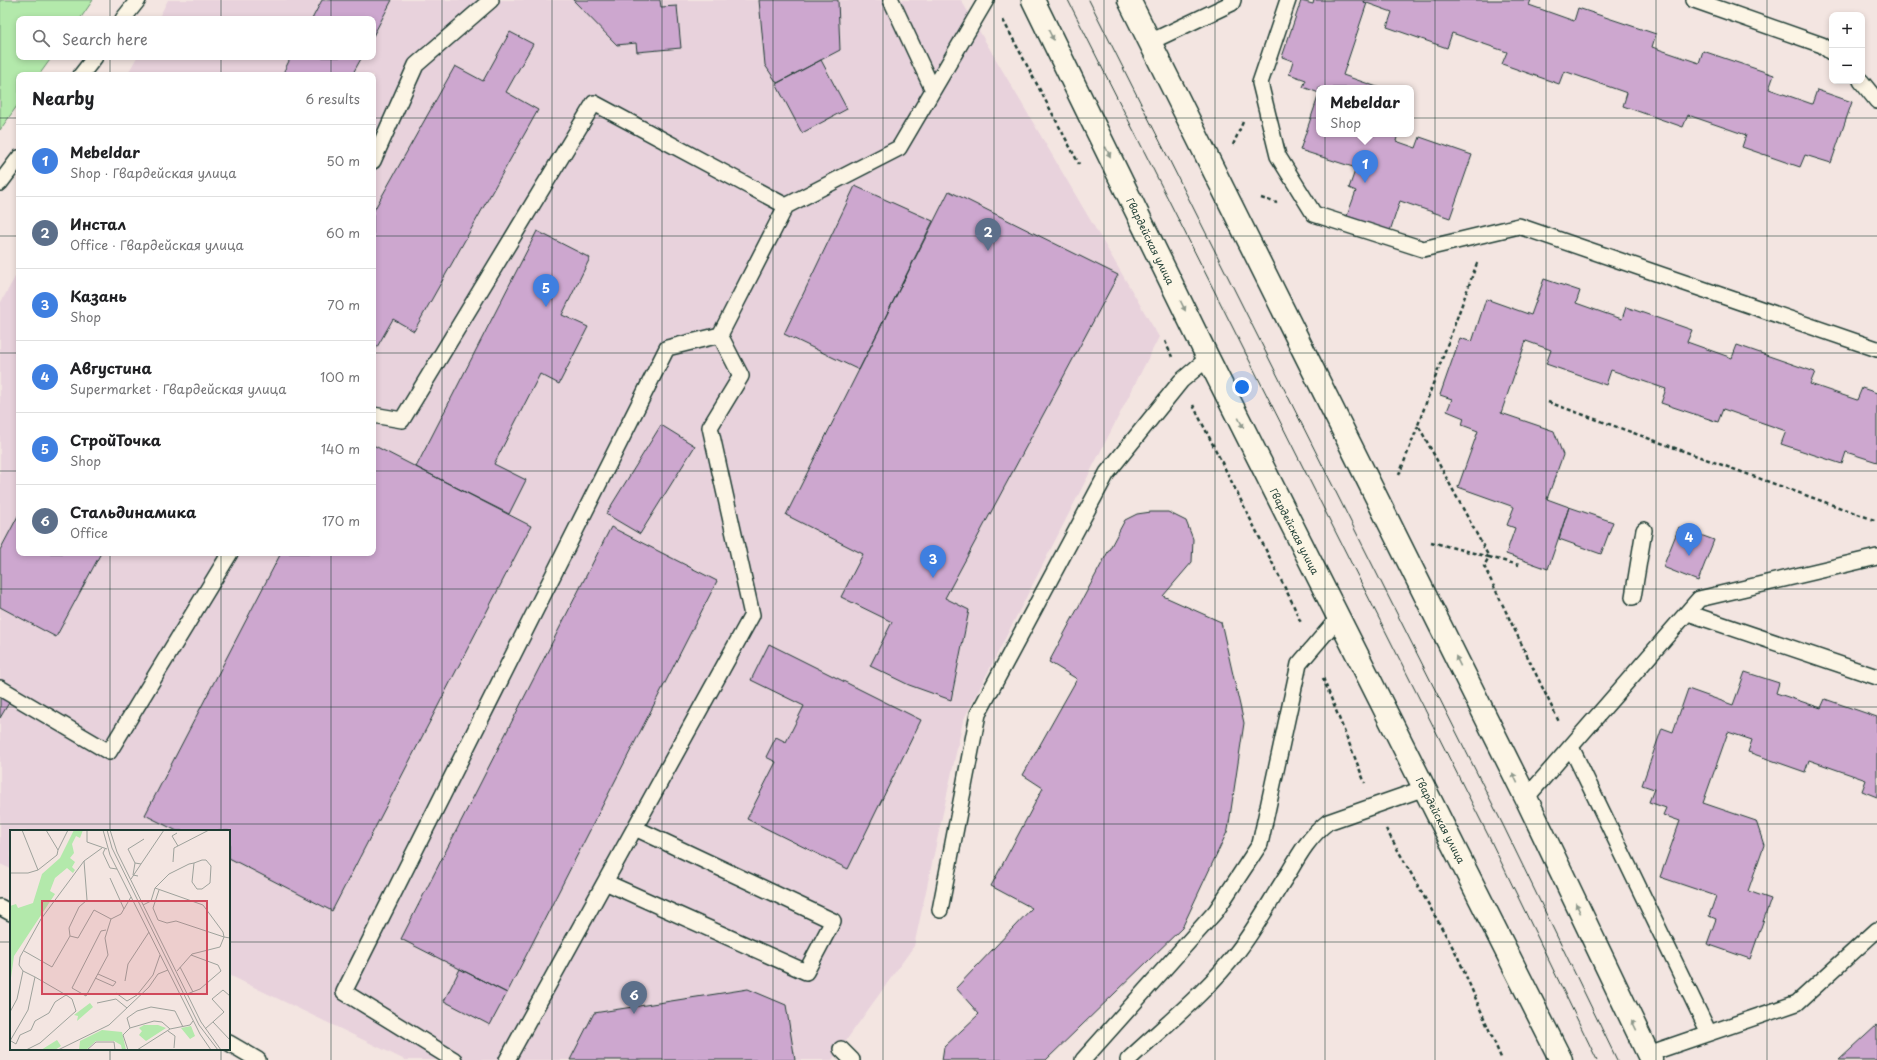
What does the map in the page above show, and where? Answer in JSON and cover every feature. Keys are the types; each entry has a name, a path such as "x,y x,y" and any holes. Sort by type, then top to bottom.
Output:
{"main road":[{"name":"Гвардейская улица","path":"1033,0 1208,358 1561,1060"},
{"path":"1129,0 1526,798 1649,1057"}],"lane":[{"path":"125,16 138,0"},
{"path":"376,154 416,65 491,0"},
{"path":"891,0 933,90"},
{"path":"454,1060 344,992 667,348 720,335 786,206 898,148 986,0"},
{"path":"1150,42 1232,3 1233,0"},
{"path":"1288,0 1260,83 1278,156 1314,214 1423,249 1519,226 1877,349"},
{"path":"1694,0 1822,45 1829,51"},
{"path":"83,72 93,60"},
{"path":"1863,84 1877,101"},
{"path":"376,416 402,420 594,103 786,206"},
{"path":"0,183 16,162"},
{"path":"508,1060 752,615 710,427 740,376 720,335"},
{"path":"940,910 978,714 1107,473 1181,381 1208,358"},
{"path":"1633,597 1644,530"},
{"path":"0,688 110,752 228,556"},
{"path":"1526,798 1699,599 1877,557"},
{"path":"1688,613 1877,677"},
{"path":"1083,1060 1216,911 1260,844 1299,664 1339,617"},
{"path":"1571,747 1709,1033"},
{"path":"1128,1060 1211,982 1229,962 1249,936 1305,845 1315,833 1328,822 1425,788"},
{"path":"605,882 806,972 833,921 635,828"},
{"path":"0,907 10,912"},
{"path":"1649,1057 1709,1033 1797,1003 1877,930"},
{"path":"230,1044 258,1060"},
{"path":"840,1049 852,1060"}],"path":[{"path":"1000,14 1079,165"},
{"path":"1398,476 1488,234"},
{"path":"1165,340 1181,381 1292,602 1360,768 1373,806 1456,955 1502,1060"},
{"path":"1548,402 1877,521"},
{"path":"1418,425 1489,557"},
{"path":"1424,540 1519,566"},
{"path":"1489,557 1484,566 1571,747"}],"shaded area":[{"path":"168,0 961,0 1159,337 963,721 914,946 832,1060 405,1060 230,975 230,830 10,830 10,869 0,864 0,304 16,275 16,556 376,556 376,72 129,72 135,60 376,60 376,16 160,16"}],"green space":[{"path":"0,0 93,0 82,16 16,16 16,60 50,60 41,72 16,72 16,107 0,130"}],"building":[{"path":"322,0 392,0 376,30 376,16 314,16"},
{"path":"573,0 660,0 661,7 677,6 681,48 637,52 636,43 617,45"},
{"path":"759,0 838,0 840,50 777,83 765,65"},
{"path":"1314,0 1365,0 1364,2 1367,3 1343,75 1371,85 1316,85 1316,92 1303,87 1306,80 1289,74 1293,61 1282,57 1301,1 1313,4"},
{"path":"1365,0 1531,0 1529,5 1574,21 1578,8 1656,34 1652,47 1699,63 1703,51 1774,75 1769,89 1812,104 1817,90 1852,102 1831,163 1805,155 1800,167 1742,147 1746,135 1688,115 1683,127 1623,106 1627,93 1564,71 1559,84 1502,64 1507,52 1452,33 1447,48 1387,27 1392,12 1364,2"},
{"path":"510,32 533,44 506,92 538,110 414,331 393,319 376,349 376,207 455,66 483,81"},
{"path":"290,60 360,60 354,72 284,72"},
{"path":"821,60 847,109 802,133 776,84"},
{"path":"1316,103 1316,137 1397,137 1396,141 1416,148 1420,137 1472,155 1450,218 1400,201 1390,231 1347,216 1356,191 1349,188 1356,168 1300,150"},
{"path":"855,186 933,221 859,370 784,334"},
{"path":"949,191 1118,275 945,598 969,610 951,700 909,685 870,666 892,622 841,597 863,554 786,515"},
{"path":"537,231 590,258 562,315 588,327 559,384 540,374 494,464 526,480 509,514 416,467"},
{"path":"1544,279 1580,291 1576,303 1604,313 1622,319 1626,307 1692,330 1687,342 1732,358 1737,345 1815,372 1810,384 1857,400 1862,388 1877,393 1877,462 1846,452 1842,464 1781,444 1786,431 1723,409 1718,422 1661,403 1666,389 1611,370 1606,385 1546,364 1551,350 1526,341 1501,413 1554,431 1563,455 1547,499 1569,507 1548,569 1506,554 1515,528 1507,525 1514,507 1458,487 1478,431 1462,425 1464,418 1447,411 1452,399 1440,395 1460,338 1472,342 1486,299 1531,315"},
{"path":"661,425 695,446 640,534 606,514"},
{"path":"376,447 531,526 332,911 230,859 230,830 175,830 145,815 279,556 376,556"},
{"path":"1569,507 1613,522 1601,554 1559,539"},
{"path":"1168,512 1186,521 1193,539 1192,562 1163,596 1221,622 1244,723 1228,830 1182,928 1046,1060 942,1060 944,1047 979,1014 956,988 1032,908 991,886 1043,788 1023,775 1077,679 1049,662 1125,520 1137,514"},
{"path":"16,520 16,556 99,556 56,637 0,607 0,550"},
{"path":"611,527 717,581 507,993 401,939"},
{"path":"1679,527 1714,540 1698,581 1663,567"},
{"path":"769,644 921,720 848,869 747,819 776,762 766,757 776,737 786,742 804,706 751,680"},
{"path":"1745,672 1779,683 1776,693 1821,708 1825,699 1877,717 1877,797 1862,791 1866,780 1809,760 1805,772 1748,752 1752,740 1728,732 1703,803 1756,821 1764,845 1748,891 1771,899 1750,959 1707,944 1716,919 1709,916 1716,896 1660,877 1680,821 1663,815 1666,808 1649,802 1654,789 1642,785 1662,728 1673,732 1688,689 1733,705"},
{"path":"0,695 10,701 0,718"},
{"path":"460,969 507,993 490,1025 444,1001"},
{"path":"748,989 786,1005 795,1060 570,1060 594,1013"},
{"path":"1877,1025 1877,1060 1839,1060"}],"tram line":[{"path":"1068,0 1488,835 1597,1060"},
{"path":"1089,0 1504,827 1617,1060"}],"place":[{"name":"Mebeldar","path":"1365,183"},
{"name":"Инстал","path":"988,251"},
{"name":"СтройТочка","path":"546,307"},
{"name":"Августина","path":"1689,556"},
{"name":"Казань","path":"933,578"},
{"name":"Стальдинамика","path":"634,1014"}]}
